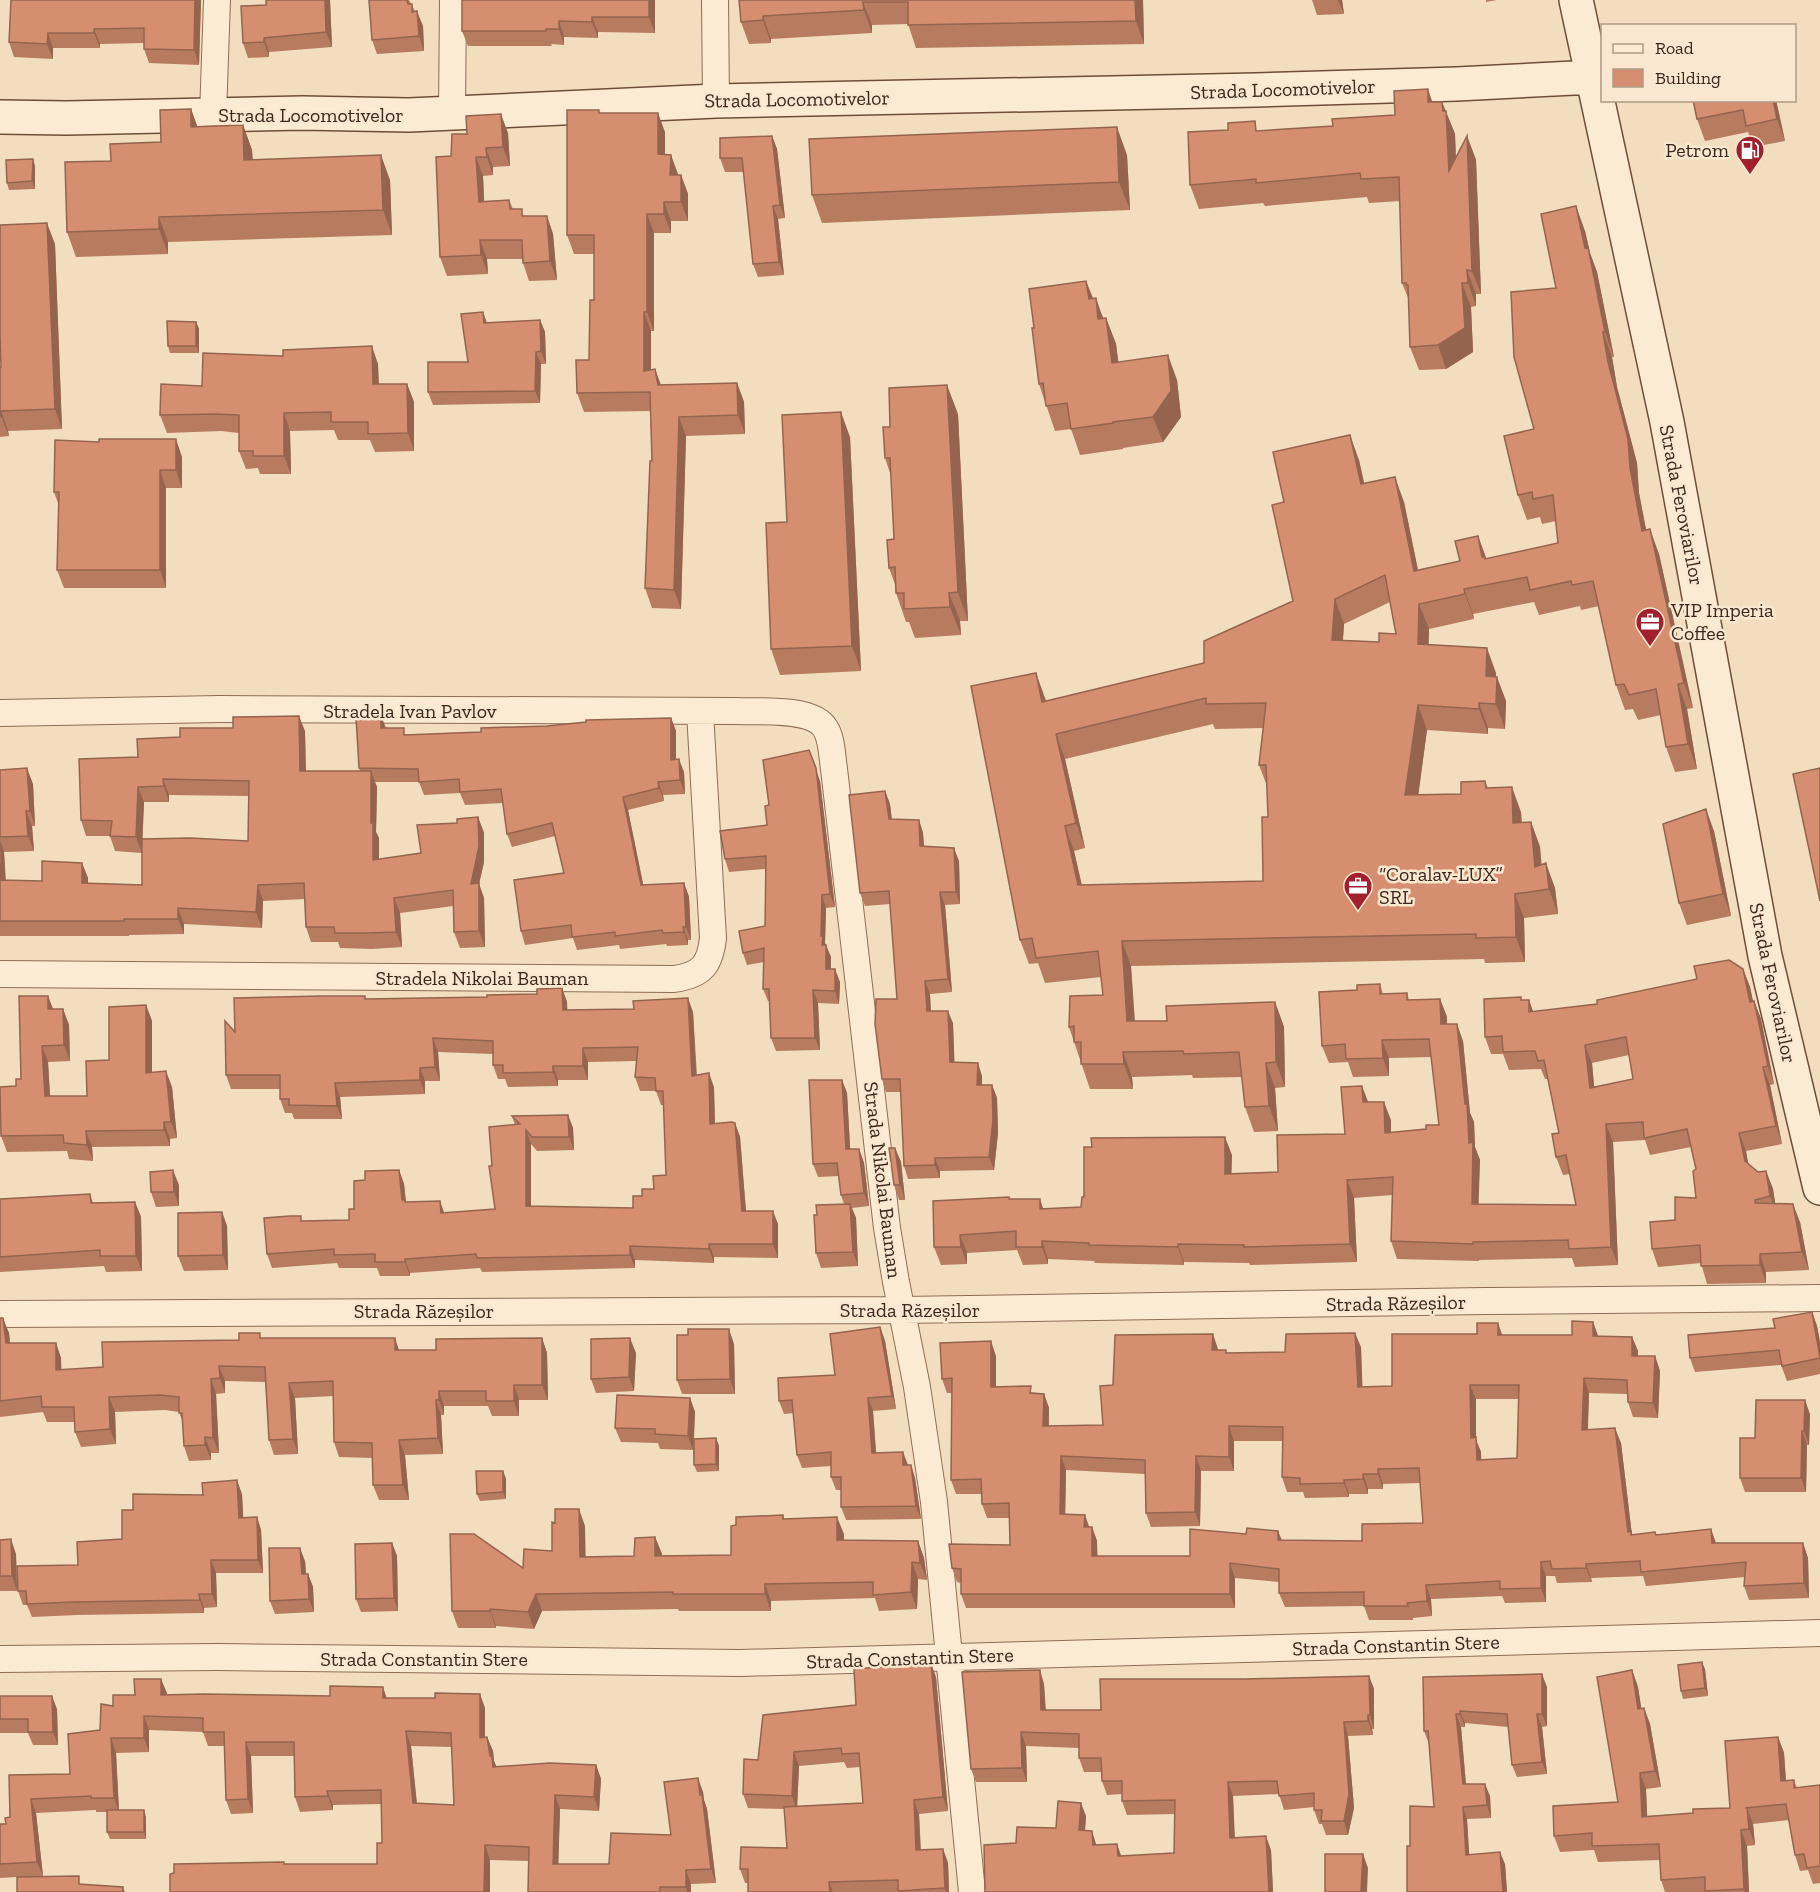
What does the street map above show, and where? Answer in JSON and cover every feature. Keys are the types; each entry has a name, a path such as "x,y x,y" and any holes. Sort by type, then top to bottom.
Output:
{"main road":[{"name":"Strada Feroviarilor","path":"1576,0 1667,422 1765,956 1820,1188"},
{"name":"Strada Locomotivelor","path":"0,117 67,118 302,113 410,115 716,100 1268,90 1594,77"}],"street":[{"path":"213,115 217,0"},
{"path":"452,112 453,0"},
{"path":"716,0 716,100"},
{"name":"Stradela Ivan Pavlov","path":"0,713 220,709 735,711 798,714 818,721"},
{"name":"Stradela Nikolai Bauman","path":"0,974 662,979 690,977 704,967 711,954 713,938 700,712"},
{"name":"Strada Nikolai Bauman","path":"818,721 824,726 828,735 834,769 887,1228 917,1387 934,1502 972,1892"},
{"name":"Strada Răzeșilor","path":"0,1314 902,1310 1820,1298"},
{"name":"Strada Constantin Stere","path":"0,1659 217,1657 740,1663 1820,1633"}],"building":[{"path":"11,0 195,0 194,50 144,49 144,28 94,29 94,33 48,33 47,44 9,42"},
{"path":"266,0 325,0 326,32 264,38 264,42 243,43 241,6 266,5"},
{"path":"369,0 407,0 408,4 412,4 412,12 417,11 419,36 372,40"},
{"path":"462,0 649,0 649,17 592,17 592,22 559,21 559,29 546,29 546,31 462,31"},
{"path":"739,0 1135,0 1136,21 908,25 908,2 863,2 864,10 763,16 763,20 741,22"},
{"path":"1428,89 1428,102 1442,102 1443,111 1446,111 1449,171 1467,136 1472,271 1467,270 1468,283 1462,283 1465,328 1438,345 1410,347 1408,285 1402,283 1399,177 1361,179 1360,173 1256,183 1256,179 1190,185 1188,132 1228,130 1228,123 1255,121 1256,131 1333,126 1332,119 1395,115 1394,91"},
{"path":"1693,102 1773,102 1777,119 1746,126 1743,110 1697,119"},
{"path":"191,109 191,127 243,125 244,160 381,155 383,210 159,217 159,229 67,232 65,162 111,161 110,144 161,142 160,110"},
{"path":"567,110 599,110 599,113 658,113 658,154 671,155 670,175 681,175 681,202 664,202 664,214 647,214 647,312 644,312 644,371 655,369 658,385 737,383 738,415 679,417 674,590 645,588 650,461 652,461 650,392 577,393 576,360 589,360 590,300 594,300 594,235 567,235"},
{"path":"501,114 503,147 486,148 487,157 476,157 479,202 509,200 510,209 522,209 522,216 547,216 550,261 523,263 522,240 480,240 481,255 440,257 436,157 451,156 452,134 467,134 466,116"},
{"path":"1117,127 1119,182 812,195 809,139"},
{"path":"772,136 780,205 773,206 779,262 753,264 742,158 720,158 720,138"},
{"path":"33,159 32,181 7,183 6,160"},
{"path":"1576,206 1585,248 1588,247 1605,332 1603,332 1608,362 1628,439 1630,468 1642,531 1650,529 1684,683 1678,684 1688,744 1666,747 1656,689 1629,695 1624,684 1616,685 1593,581 1572,585 1571,581 1530,590 1527,577 1464,589 1465,594 1419,604 1418,644 1487,648 1486,676 1497,677 1496,704 1479,703 1479,709 1418,705 1405,795 1461,794 1461,782 1485,781 1486,788 1512,787 1513,823 1531,822 1535,867 1546,863 1549,889 1515,894 1516,937 1476,938 1476,934 1122,941 1127,1021 1167,1021 1166,1006 1275,1002 1276,1062 1266,1063 1269,1106 1245,1107 1239,1052 1184,1054 1183,1051 1123,1052 1124,1064 1081,1064 1081,1042 1074,1042 1074,1026 1069,1027 1070,996 1103,995 1098,951 1036,958 1032,938 1020,940 971,686 1036,673 1042,702 1204,663 1204,641 1293,601 1272,505 1284,502 1273,452 1350,435 1361,484 1395,477 1414,571 1460,561 1455,541 1478,536 1482,557 1485,559 1558,543 1553,495 1533,499 1532,492 1518,495 1504,436 1534,429 1514,357 1511,292 1556,288 1541,214","holes":["1385,575 1396,634 1379,633 1379,642 1332,640 1335,599","1206,698 1206,704 1266,703 1259,765 1266,765 1268,817 1262,817 1263,881 1078,885 1065,826 1076,823 1056,734"]},
{"path":"47,223 55,409 1,411 0,416 0,225"},
{"path":"1086,281 1089,299 1096,298 1098,319 1106,318 1112,363 1168,355 1171,391 1153,417 1071,429 1067,403 1046,406 1043,383 1039,384 1029,289"},
{"path":"483,312 484,323 540,320 541,351 536,352 535,391 428,392 428,362 468,362 461,314"},
{"path":"167,321 196,322 196,346 168,346"},
{"path":"372,346 373,384 407,384 408,433 368,434 368,422 331,422 331,412 284,413 284,456 253,456 253,451 239,451 239,415 160,415 161,384 202,386 203,353 283,356 283,350"},
{"path":"947,385 958,592 949,593 950,607 904,609 904,593 896,593 895,567 889,568 887,540 894,539 890,458 885,458 883,427 890,427 889,388"},
{"path":"841,412 852,646 771,649 766,523 787,522 782,415"},
{"path":"99,439 176,439 176,470 160,470 160,570 57,570 59,492 54,492 55,440 99,442"},
{"path":"299,716 300,771 371,771 373,860 421,853 417,825 457,823 457,819 478,817 479,846 471,884 479,883 479,931 454,932 453,890 394,898 396,932 335,933 334,927 306,927 304,883 258,885 256,912 178,908 178,919 0,921 0,863 1,880 42,881 42,861 82,863 82,883 142,885 142,839 190,838 248,841 249,781 163,779 164,786 138,787 136,837 110,836 112,821 81,820 79,759 138,757 137,739 180,737 180,728 233,728 233,717"},
{"path":"381,716 381,728 404,728 404,735 481,732 481,728 547,726 586,722 586,720 671,718 671,760 679,759 680,780 658,782 659,788 623,797 641,885 684,883 686,927 683,927 684,932 663,933 662,930 615,936 615,932 572,937 571,925 521,931 514,880 564,873 552,823 507,834 501,789 460,792 459,779 419,782 418,769 359,768 356,717"},
{"path":"809,750 816,768 830,894 822,895 821,936 823,936 822,945 826,945 826,969 835,969 835,991 813,990 815,1038 771,1038 769,989 763,989 764,948 743,953 739,931 765,926 766,856 725,859 720,831 767,825 765,806 769,805 763,760"},
{"path":"27,768 30,811 26,811 28,836 0,837 0,770"},
{"path":"1820,768 1820,901 1793,774"},
{"path":"885,791 889,819 919,820 920,846 954,848 956,892 940,892 948,979 925,981 927,1011 948,1011 950,1062 978,1063 977,1085 992,1085 993,1120 989,1157 935,1158 935,1165 904,1166 900,1079 882,1079 875,1024 876,999 897,999 889,891 860,893 849,795"},
{"path":"1706,809 1723,894 1679,903 1663,824"},
{"path":"1729,960 1743,969 1750,1002 1754,1001 1768,1066 1763,1067 1776,1126 1739,1133 1745,1161 1758,1172 1766,1171 1770,1196 1755,1200 1755,1203 1793,1204 1802,1252 1760,1254 1760,1265 1701,1266 1700,1245 1652,1249 1650,1222 1675,1220 1675,1197 1696,1198 1693,1171 1696,1169 1687,1129 1644,1138 1643,1122 1606,1124 1611,1247 1569,1249 1568,1240 1473,1242 1473,1244 1391,1241 1393,1177 1347,1180 1350,1244 1244,1247 1244,1245 1178,1244 1178,1247 1089,1245 1089,1243 1042,1241 1042,1247 1016,1247 1016,1231 960,1235 961,1247 934,1247 933,1201 1009,1197 1009,1199 1040,1199 1040,1209 1081,1207 1082,1197 1084,1197 1084,1147 1092,1147 1091,1138 1225,1137 1225,1174 1278,1172 1277,1135 1345,1134 1341,1087 1362,1086 1363,1102 1384,1102 1385,1133 1426,1129 1426,1125 1439,1125 1429,1039 1382,1040 1383,1058 1346,1059 1345,1044 1322,1046 1319,992 1357,990 1357,985 1380,984 1380,994 1407,993 1407,1000 1440,999 1441,1024 1457,1024 1465,1104 1467,1104 1469,1143 1473,1142 1472,1204 1576,1205 1566,1155 1556,1157 1552,1134 1559,1133 1544,1060 1538,1061 1535,1051 1503,1052 1502,1036 1485,1037 1484,999 1521,997 1521,1000 1529,1000 1529,1012 1597,1004 1597,1000 1697,979 1694,966","holes":["1626,1037 1633,1079 1590,1088 1585,1045"]},
{"path":"562,988 563,1010 634,1009 633,1001 688,998 692,1076 709,1073 710,1124 735,1123 742,1211 773,1211 773,1244 709,1244 709,1249 630,1246 630,1255 477,1258 476,1254 405,1259 405,1262 375,1262 375,1254 334,1255 334,1249 267,1254 264,1218 301,1216 301,1221 349,1220 349,1209 354,1209 354,1181 365,1180 365,1171 399,1170 402,1200 405,1202 440,1201 441,1213 495,1209 489,1166 492,1166 489,1127 520,1124 512,1116 568,1115 569,1137 532,1137 526,1130 526,1206 633,1208 633,1196 642,1196 642,1189 654,1189 653,1176 666,1175 663,1091 656,1091 655,1078 635,1077 638,1047 583,1048 583,1066 553,1066 553,1072 503,1073 503,1065 493,1065 493,1041 433,1038 435,1067 420,1068 420,1080 335,1083 337,1106 289,1105 289,1099 280,1099 280,1075 226,1075 225,1021 235,1032 234,998 487,997 487,995 537,994 537,989"},
{"path":"19,996 48,996 48,1009 63,1009 64,1045 42,1046 45,1096 87,1096 86,1061 109,1060 109,1007 146,1005 146,1073 166,1071 171,1122 164,1122 164,1130 86,1131 87,1145 64,1143 63,1135 1,1136 0,1087 16,1086 16,1079 21,1079"},
{"path":"809,1080 842,1080 846,1149 859,1149 864,1193 841,1195 837,1163 813,1164"},
{"path":"889,1148 895,1148 900,1185 894,1185"},
{"path":"173,1170 174,1192 151,1192 150,1172"},
{"path":"90,1194 91,1203 135,1202 136,1256 100,1256 100,1250 0,1257 0,1199"},
{"path":"850,1204 853,1252 816,1253 814,1215 817,1215 816,1205"},
{"path":"222,1212 223,1255 178,1256 178,1213"},
{"path":"1812,1312 1820,1358 1782,1366 1779,1350 1690,1358 1688,1335 1775,1328 1773,1319"},
{"path":"0,1318 3,1318 6,1343 56,1343 56,1370 103,1367 102,1342 239,1340 239,1333 260,1333 260,1338 395,1338 395,1350 436,1350 436,1339 542,1338 542,1385 514,1385 514,1401 486,1401 486,1391 439,1391 439,1400 436,1400 438,1438 399,1440 403,1485 373,1485 372,1443 334,1442 333,1381 289,1383 293,1439 269,1440 265,1367 219,1366 220,1378 211,1379 213,1438 205,1437 205,1445 184,1446 179,1397 160,1395 109,1397 110,1429 75,1432 74,1407 42,1407 41,1396 0,1401"},
{"path":"1572,1321 1593,1322 1593,1336 1632,1337 1632,1356 1655,1356 1653,1403 1628,1402 1627,1380 1584,1378 1582,1430 1615,1428 1628,1532 1631,1531 1631,1535 1655,1532 1656,1535 1711,1529 1712,1543 1803,1543 1804,1583 1744,1586 1746,1562 1641,1572 1640,1561 1586,1564 1586,1568 1552,1569 1550,1561 1541,1562 1541,1588 1500,1589 1500,1581 1426,1585 1427,1601 1407,1603 1408,1606 1364,1606 1364,1592 1279,1593 1279,1569 1230,1563 1230,1594 961,1594 961,1569 952,1568 949,1544 1010,1545 1009,1503 982,1504 981,1479 951,1480 952,1378 942,1379 940,1343 991,1341 991,1387 1031,1386 1030,1393 1044,1394 1043,1426 1103,1425 1100,1386 1113,1385 1115,1335 1213,1334 1212,1350 1226,1350 1226,1353 1285,1352 1286,1334 1355,1333 1358,1387 1392,1386 1392,1334 1477,1334 1477,1323 1498,1323 1498,1335 1572,1335","holes":["1470,1385 1519,1385 1517,1458 1477,1460 1476,1437 1471,1438","1229,1426 1283,1427 1282,1477 1300,1478 1300,1484 1344,1483 1344,1480 1363,1479 1363,1474 1378,1474 1378,1469 1419,1468 1423,1523 1362,1524 1362,1541 1278,1540 1278,1531 1247,1528 1246,1534 1190,1529 1190,1556 1092,1556 1092,1527 1084,1527 1085,1515 1060,1514 1061,1456 1145,1460 1146,1513 1195,1512 1196,1456 1229,1457"]},
{"path":"880,1327 892,1396 868,1398 872,1453 903,1452 903,1465 911,1465 916,1506 841,1507 841,1477 831,1477 831,1452 797,1455 792,1400 779,1401 778,1378 835,1375 830,1334"},
{"path":"688,1329 729,1329 730,1379 677,1380 677,1335 688,1335"},
{"path":"630,1338 629,1377 591,1379 591,1339"},
{"path":"617,1395 690,1398 688,1436 655,1434 655,1429 615,1428"},
{"path":"1756,1400 1805,1400 1801,1478 1740,1478 1740,1438 1755,1438"},
{"path":"716,1438 716,1464 694,1465 694,1439"},
{"path":"476,1471 503,1471 503,1492 477,1494"},
{"path":"237,1480 239,1518 257,1517 258,1560 211,1560 212,1594 199,1594 200,1600 27,1604 26,1591 18,1591 17,1566 78,1565 77,1542 122,1539 122,1510 133,1510 133,1494 203,1495 202,1483"},
{"path":"555,1509 579,1509 580,1557 634,1556 635,1538 655,1537 655,1556 731,1555 731,1526 736,1525 736,1517 783,1515 783,1519 837,1517 837,1540 918,1541 920,1563 912,1562 911,1592 873,1595 873,1582 765,1584 765,1594 673,1594 673,1592 536,1594 528,1612 490,1609 490,1611 452,1611 450,1534 474,1534 523,1568 524,1549 552,1551 552,1522 555,1523"},
{"path":"11,1539 12,1576 0,1576 0,1540"},
{"path":"392,1543 394,1598 356,1599 355,1544"},
{"path":"269,1548 300,1548 302,1574 308,1574 309,1599 270,1601"},
{"path":"1702,1662 1705,1688 1681,1691 1678,1665"},
{"path":"931,1663 943,1797 914,1800 916,1850 943,1849 945,1888 898,1891 898,1880 829,1882 830,1892 748,1892 748,1869 740,1869 741,1847 787,1848 784,1807 863,1803 859,1753 842,1754 841,1748 794,1752 792,1796 743,1794 744,1759 758,1760 763,1715 856,1705 854,1669"},
{"path":"1040,1670 1041,1710 1101,1710 1100,1679 1369,1676 1370,1715 1368,1715 1368,1721 1344,1722 1349,1794 1344,1821 1321,1821 1322,1810 1314,1810 1314,1793 1279,1796 1277,1781 1228,1782 1230,1838 1266,1836 1269,1892 985,1892 984,1845 1016,1843 1017,1827 1056,1828 1058,1801 1081,1803 1079,1830 1092,1831 1093,1845 1117,1844 1118,1856 1174,1853 1175,1800 1122,1801 1122,1781 1102,1781 1101,1758 1079,1758 1079,1734 1021,1732 1022,1768 971,1769 962,1672"},
{"path":"1632,1670 1638,1709 1644,1708 1655,1771 1640,1773 1642,1817 1693,1813 1693,1809 1730,1808 1725,1741 1778,1737 1781,1781 1794,1780 1794,1788 1820,1785 1820,1866 1807,1868 1804,1854 1795,1855 1786,1804 1745,1808 1747,1808 1749,1829 1741,1830 1744,1889 1705,1891 1705,1877 1661,1880 1659,1844 1592,1846 1592,1833 1554,1836 1553,1806 1618,1802 1597,1677"},
{"path":"1542,1674 1542,1714 1537,1714 1542,1762 1512,1765 1507,1714 1460,1711 1460,1714 1456,1714 1463,1784 1485,1784 1487,1805 1463,1807 1466,1855 1500,1852 1503,1892 1407,1892 1410,1806 1434,1807 1428,1731 1424,1731 1423,1677"},
{"path":"134,1679 161,1679 161,1695 330,1696 330,1686 383,1687 383,1698 435,1698 435,1693 480,1694 480,1738 487,1737 493,1767 550,1763 596,1765 594,1797 555,1795 553,1864 609,1864 611,1833 671,1835 664,1782 698,1778 711,1869 686,1870 686,1887 660,1887 660,1892 528,1892 529,1847 485,1845 484,1892 170,1892 170,1874 174,1873 174,1864 284,1862 284,1864 377,1864 377,1843 382,1843 381,1790 327,1791 328,1796 295,1797 294,1742 246,1742 248,1799 226,1800 224,1732 203,1732 203,1718 144,1716 144,1738 111,1738 114,1798 91,1798 91,1796 31,1799 37,1862 0,1864 0,1824 6,1824 5,1818 10,1817 9,1775 70,1774 68,1734 100,1730 101,1704 113,1706 113,1695 135,1695","holes":["406,1731 451,1733 454,1805 413,1803"]},
{"path":"0,1696 52,1696 53,1732 28,1732 28,1719 0,1719"},
{"path":"107,1810 144,1810 144,1832 107,1832"},
{"path":"1325,1854 1363,1854 1361,1892 1325,1892"},
{"path":"79,1876 79,1884 123,1887 123,1892 17,1892 17,1877"}],"place":[{"name":"Petrom","path":"1750,176"},
{"name":"VIP Imperia Coffee","path":"1650,648"},
{"name":"“Coralav-LUX” SRL","path":"1358,912"}]}
